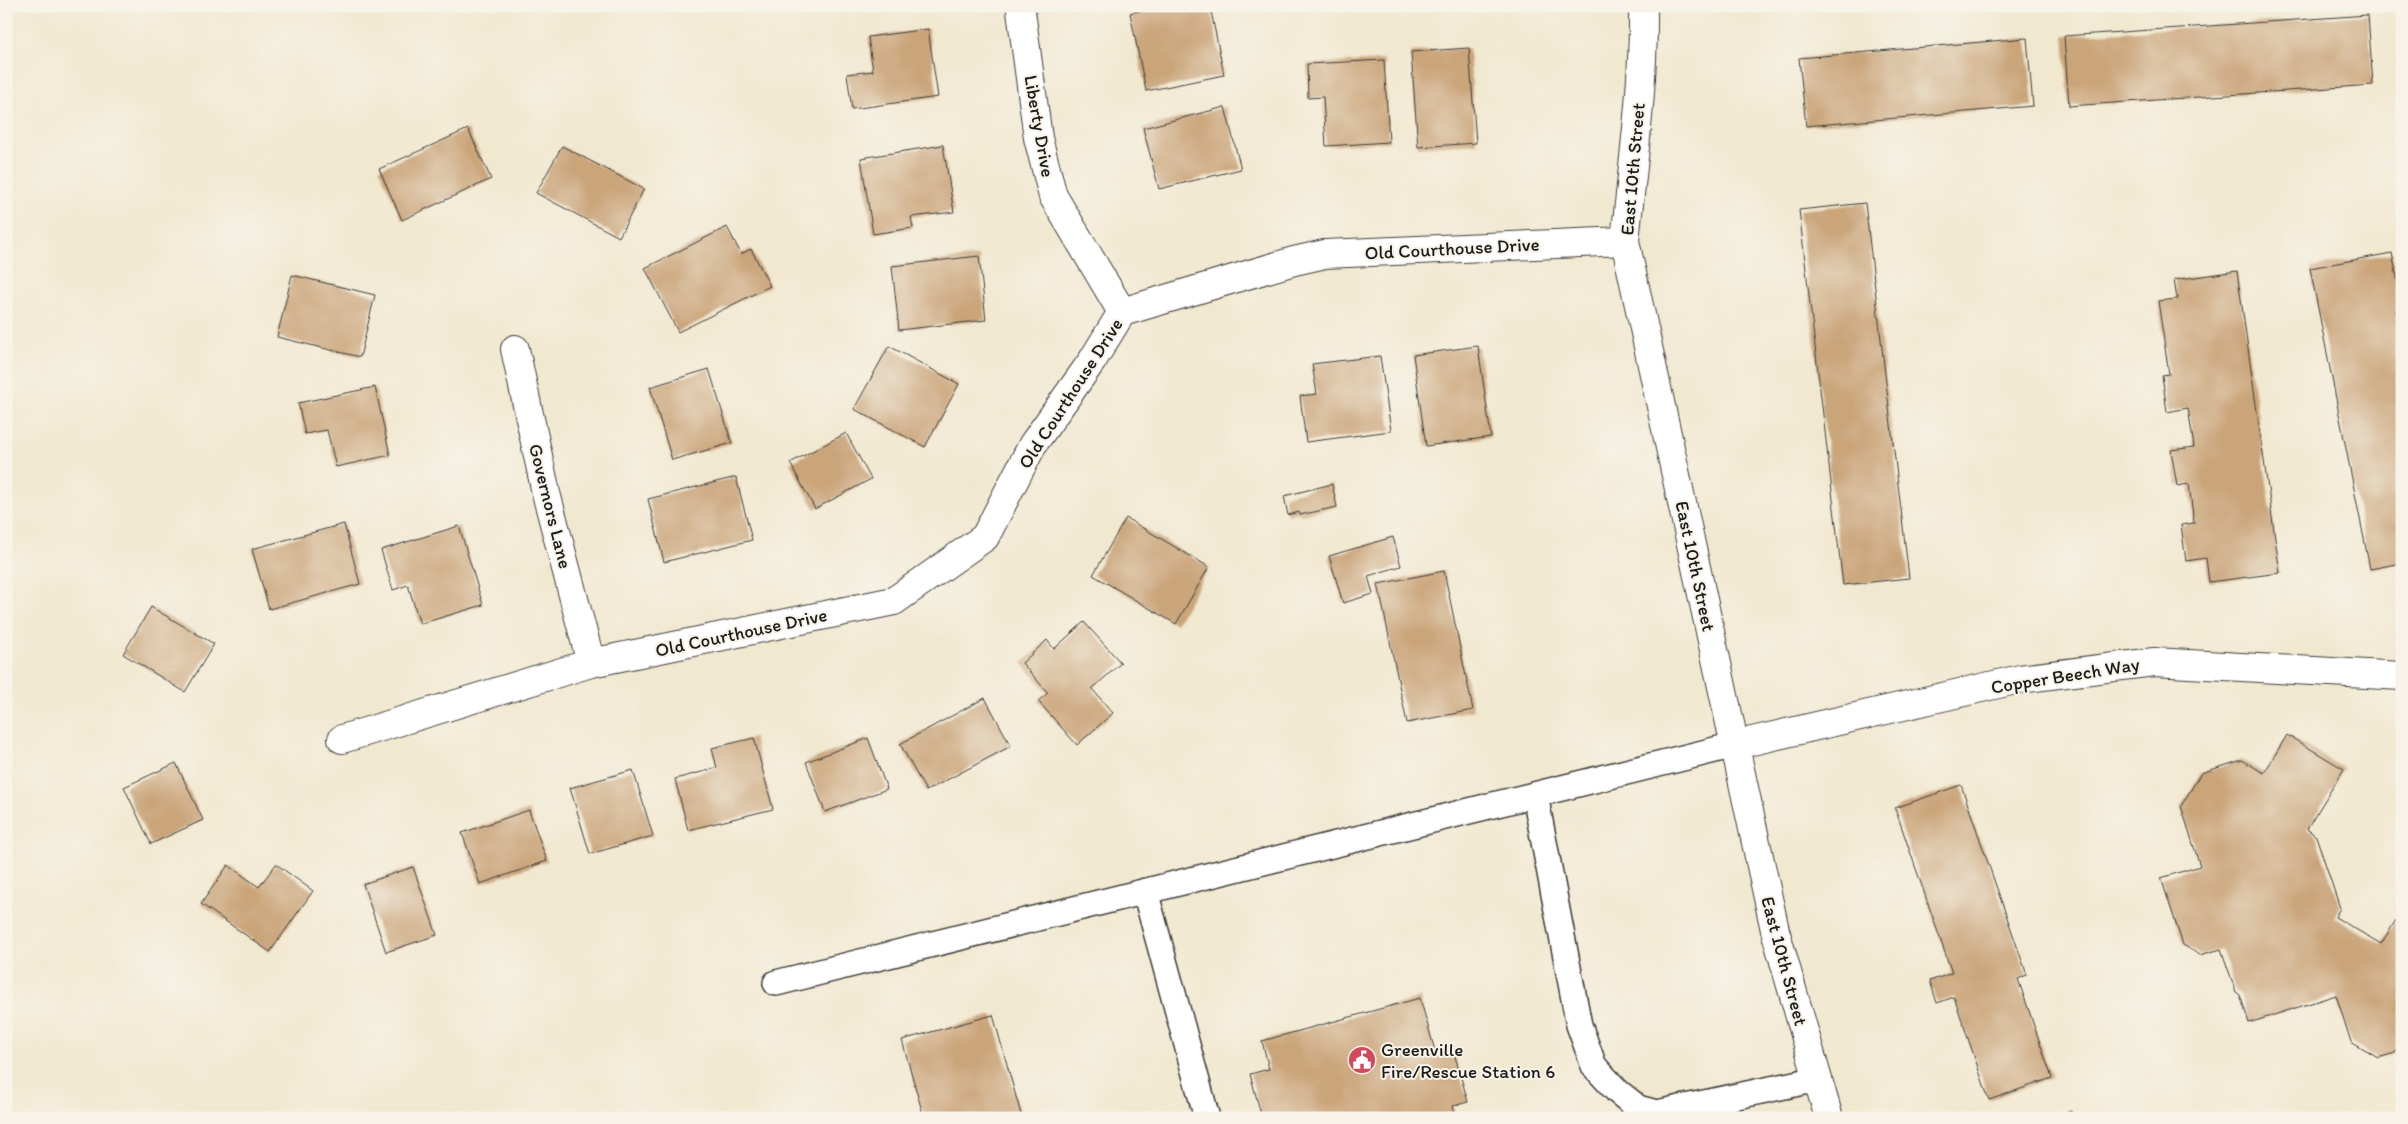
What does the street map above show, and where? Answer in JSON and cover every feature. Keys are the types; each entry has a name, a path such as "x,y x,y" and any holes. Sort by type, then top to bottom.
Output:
{"street":[{"name":"East 10th Street","path":"1643,6 1643,39 1636,134 1625,241 1775,930 1829,1118"},
{"name":"Liberty Drive","path":"1022,12 1038,138 1053,196 1122,312"},
{"name":"Old Courthouse Drive","path":"342,739 591,664 894,601 985,537 1033,444 1092,360 1122,312 1294,260 1324,254 1625,241"},
{"name":"Governors Lane","path":"515,349 546,493 591,664"},
{"name":"Copper Beech Way","path":"1735,745 2020,679 2154,662 2402,676"}],"lane":[{"path":"776,983 1735,745"},
{"path":"1535,795 1579,1026 1594,1066 1617,1091 1638,1108 1657,1113 1818,1079"},
{"path":"1145,891 1207,1118"}],"building":[{"path":"1163,6 1210,6 1224,75 1146,91 1130,13"},
{"path":"2368,15 2373,85 2069,106 2064,36"},
{"path":"928,29 938,97 852,109 847,74 873,71 868,37"},
{"path":"2027,38 2033,106 1806,126 1799,58"},
{"path":"1469,48 1476,143 1418,147 1411,52"},
{"path":"1384,60 1389,142 1326,146 1323,97 1308,98 1307,64"},
{"path":"1225,107 1241,169 1159,189 1143,128"},
{"path":"468,129 491,179 402,220 379,169"},
{"path":"943,145 954,212 911,217 913,228 873,234 861,158"},
{"path":"562,146 644,189 619,237 536,193"},
{"path":"1865,203 1909,578 1843,585 1799,210"},
{"path":"727,227 741,254 751,249 770,286 678,332 645,268"},
{"path":"2392,253 2402,302 2402,309 2396,310 2402,338 2402,563 2370,569 2310,268"},
{"path":"979,256 986,320 899,330 892,266"},
{"path":"2237,271 2280,573 2209,582 2206,558 2186,561 2181,525 2194,523 2189,484 2177,486 2171,450 2194,447 2188,408 2167,412 2162,375 2169,374 2158,301 2177,299 2174,280"},
{"path":"292,275 375,295 360,357 277,337"},
{"path":"889,346 959,384 925,447 854,409"},
{"path":"1478,346 1491,437 1426,446 1413,355"},
{"path":"1380,356 1391,431 1306,442 1300,396 1317,394 1312,364"},
{"path":"709,369 732,443 672,460 650,387"},
{"path":"375,387 390,455 336,467 327,430 305,434 298,403"},
{"path":"846,433 871,479 815,509 790,463"},
{"path":"736,477 752,540 664,562 648,499"},
{"path":"1332,484 1337,507 1300,515 1299,512 1288,515 1284,496"},
{"path":"1126,518 1209,567 1176,624 1093,575"},
{"path":"344,524 360,584 269,609 252,549"},
{"path":"459,526 483,605 420,624 408,585 393,590 381,550"},
{"path":"1393,537 1401,566 1368,576 1373,594 1343,603 1329,556"},
{"path":"1444,571 1473,710 1407,723 1378,584"},
{"path":"151,607 214,644 185,692 123,654"},
{"path":"1084,622 1121,663 1092,689 1113,713 1077,745 1038,701 1048,693 1022,663 1047,640 1054,649"},
{"path":"985,698 1011,746 926,791 900,744"},
{"path":"2287,735 2344,769 2307,829 2316,836 2340,908 2335,917 2381,944 2396,920 2402,924 2402,1041 2395,1053 2378,1058 2351,1042 2336,995 2249,1023 2221,949 2200,955 2183,945 2161,878 2200,866 2181,806 2201,773 2242,760 2264,773"},
{"path":"754,738 773,809 688,830 675,779 717,768 712,748"},
{"path":"868,738 887,789 825,812 806,762"},
{"path":"176,763 203,820 151,844 124,787"},
{"path":"633,770 653,836 590,854 570,788"},
{"path":"1961,785 2027,975 2018,979 2052,1078 1989,1100 1954,997 1937,1003 1930,981 1952,973 1895,808"},
{"path":"529,810 547,861 480,884 462,833"},
{"path":"276,864 313,891 270,952 201,904 228,865 259,887"},
{"path":"413,867 437,935 386,952 363,884"},
{"name":"Greenville Fire/Rescue Station 6","path":"1420,998 1435,1051 1452,1046 1468,1102 1453,1106 1456,1118 1262,1118 1250,1074 1269,1069 1262,1041"},
{"path":"993,1015 1022,1118 924,1118 902,1040"},
{"path":"2071,1111 2073,1118 2052,1118 2052,1117"}],"place":[{"name":"Greenville Fire/Rescue Station 6","path":"1362,1060"}]}
